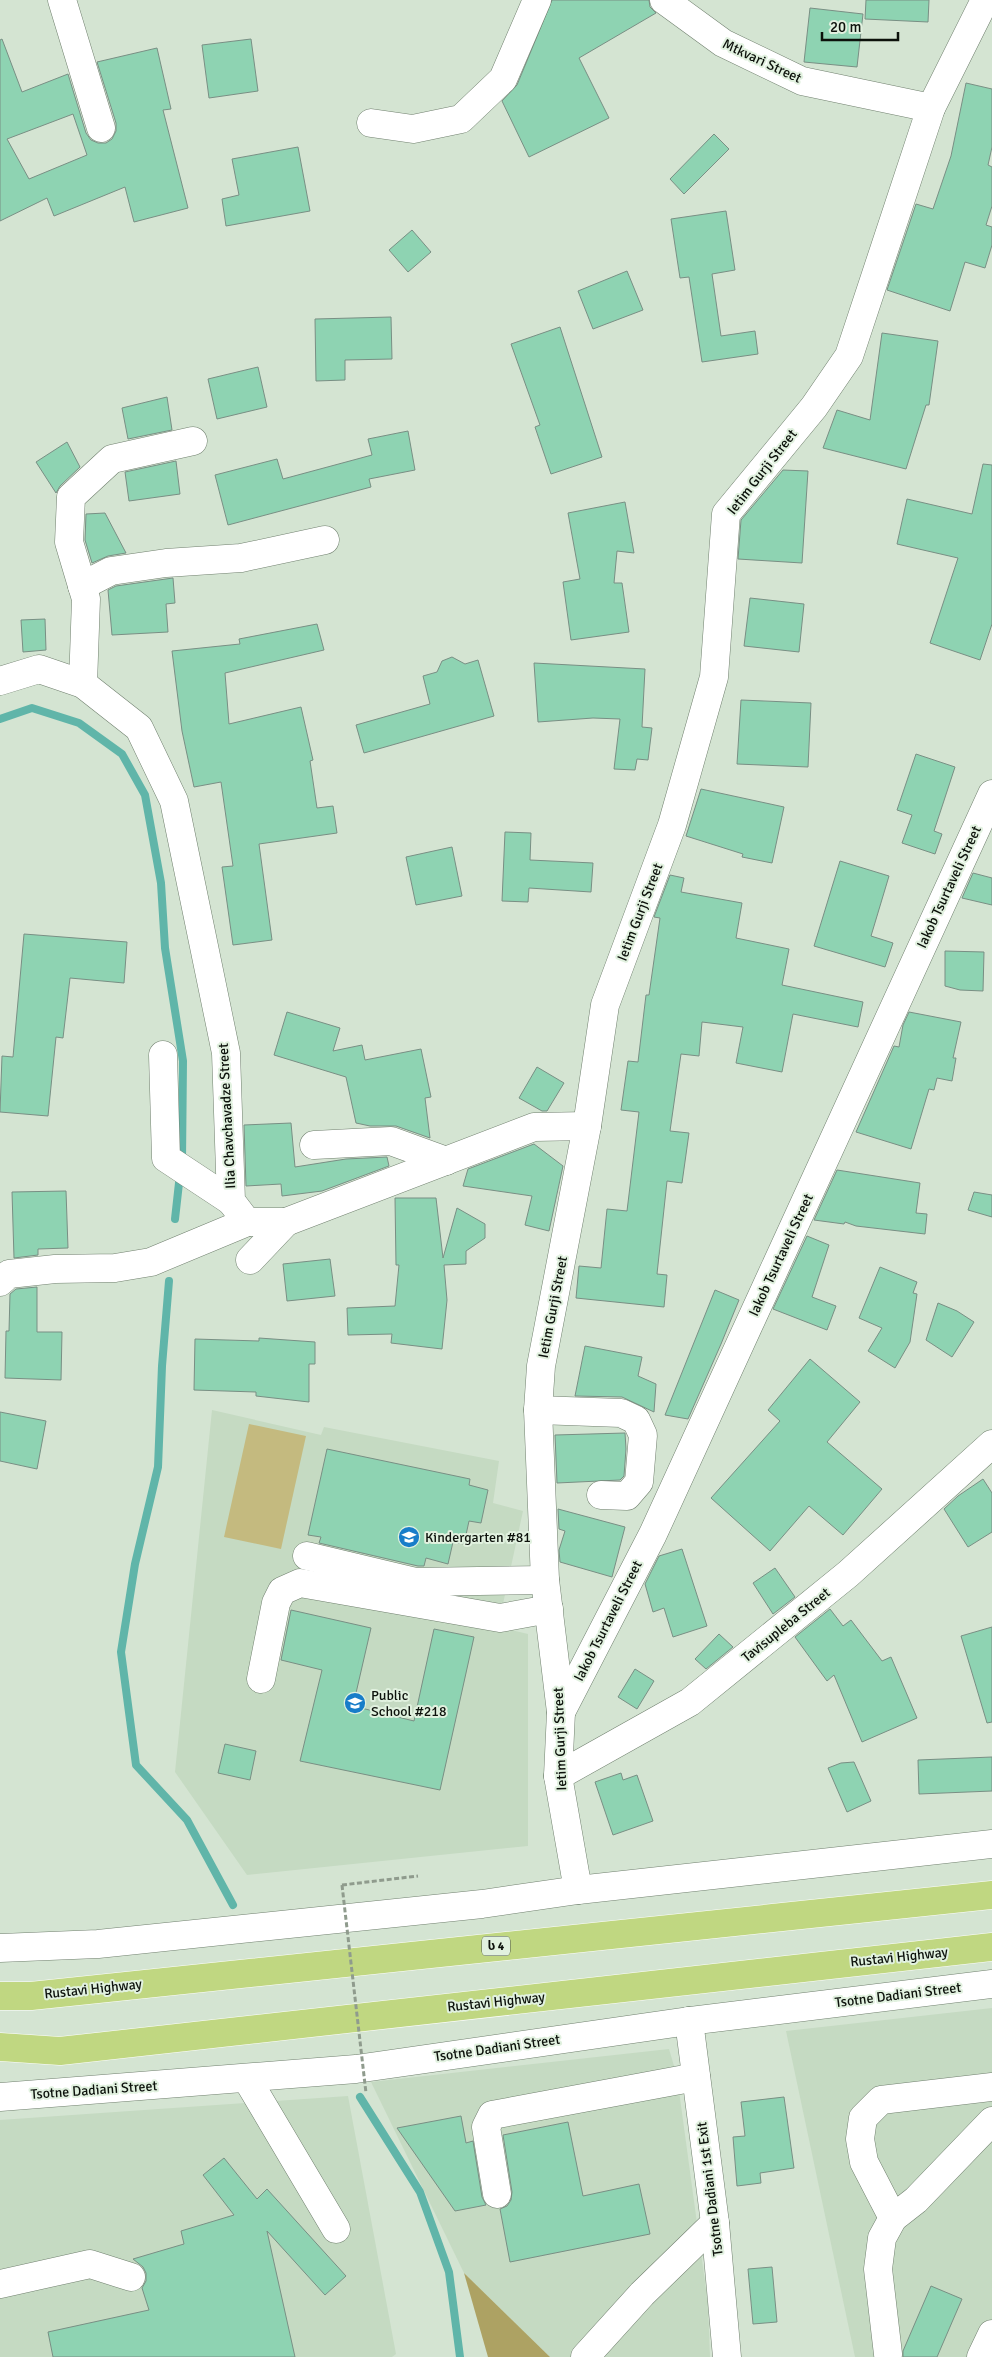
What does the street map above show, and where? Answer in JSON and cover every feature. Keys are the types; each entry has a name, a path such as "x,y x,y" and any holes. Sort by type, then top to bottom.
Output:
{"highway":[{"name":"Rustavi Highway","path":"0,1996 30,1996 992,1895"},
{"name":"Rustavi Highway","path":"0,2047 69,2050 992,1947"}],"street":[{"path":"62,0 101,128"},
{"path":"371,124 413,129 462,119 503,79 538,0"},
{"name":"Mtkvari Street","path":"664,0 723,43 802,81 931,108"},
{"name":"Ietim Gurji Street","path":"578,1890 558,1776 562,1712 545,1580 538,1410 541,1366 587,1126 605,1004 672,825 714,677 726,514 814,407 849,356 931,108 985,0"},
{"path":"83,684 86,599 70,542 72,497 112,459 193,441"},
{"path":"82,586 111,571 166,563 241,558 325,540"},
{"name":"Ilia Chavchavadze Street","path":"0,681 39,669 83,684 139,728 174,801 226,1053 239,1211"},
{"name":"Iakob Tsurtaveli Street","path":"562,1712 653,1534 992,794"},
{"path":"163,1055 166,1158 239,1211 286,1222"},
{"path":"250,1260 286,1222 534,1127 587,1126"},
{"path":"314,1145 391,1141 446,1161"},
{"path":"0,1282 9,1274 55,1269 114,1268 151,1262 239,1211"},
{"path":"538,1410 621,1413 636,1420 642,1434 639,1482 627,1496 601,1495"},
{"name":"Tavisupleba Street","path":"558,1776 690,1702 848,1574 992,1444"},
{"path":"307,1556 416,1582 545,1580"},
{"path":"261,1679 276,1603 282,1591 300,1584 500,1618 549,1609"},
{"path":"0,1948 98,1944 482,1904 578,1890 992,1844"},
{"name":"Tsotne Dadiani Street","path":"0,2097 246,2079 356,2068 689,2021 992,1984"},
{"name":"Tsotne Dadiani 1st Exit","path":"689,2021 714,2223 727,2357"},
{"path":"497,2194 486,2127 492,2115 696,2077"},
{"path":"0,2078 74,2091"},
{"path":"246,2079 336,2229"},
{"path":"893,2218 864,2162 860,2139 863,2118 881,2100 992,2087"},
{"path":"888,2354 878,2269 882,2238 893,2218 916,2200 992,2121"},
{"path":"600,2351 642,2294 714,2223"},
{"path":"0,2284 90,2264 131,2277"}],"path":[{"path":"366,2093 342,1885 418,1876"}],"shaded area":[{"name":"Public School #218","path":"212,1410 321,1435 324,1427 499,1461 493,1503 523,1511 498,1627 528,1634 528,1846 247,1875 175,1772"},
{"path":"249,1424 306,1436 281,1549 224,1537"},
{"path":"992,2008 992,2319 974,2357 855,2357 786,2031"},
{"path":"669,2049 677,2076 708,2304 710,2357 550,2357 464,2273 371,2082"},
{"path":"348,2096 396,2354 392,2357 0,2357 0,2120"},
{"path":"464,2273 550,2357 488,2357"}],"building":[{"path":"552,0 649,0 650,7 656,13 579,58 609,118 529,157 502,101 517,85"},
{"path":"866,0 929,0 928,22 865,19"},
{"path":"810,8 863,14 857,67 804,62"},
{"path":"2,39 22,92 68,74 86,133 91,140 98,143 106,143 112,139 116,131 116,123 97,62 157,48 171,109 163,110 188,208 134,222 125,187 54,216 47,198 0,221 0,40","holes":["73,114 87,155 29,179 7,139"]},
{"path":"251,39 258,91 209,98 202,45"},
{"path":"966,83 992,89 992,147 988,165 992,167 992,206 986,225 992,227 992,245 985,268 965,262 950,311 887,290 916,204 933,209 951,156"},
{"path":"714,134 729,149 684,194 670,179"},
{"path":"298,147 310,211 226,226 222,199 239,195 232,159"},
{"path":"726,211 735,270 712,274 721,336 755,331 758,354 702,362 689,277 680,278 671,219"},
{"path":"412,230 431,252 408,272 389,250"},
{"path":"627,271 643,310 593,329 578,291"},
{"path":"391,317 392,359 345,360 345,380 316,381 315,319"},
{"path":"560,327 602,457 551,474 535,427 540,425 511,344"},
{"path":"882,333 938,341 929,405 926,405 906,469 823,448 837,410 870,420"},
{"path":"258,367 267,407 217,419 208,379"},
{"path":"167,397 172,430 128,439 122,408"},
{"path":"408,431 415,470 369,479 371,487 228,525 215,475 277,459 283,479 372,455 368,439"},
{"path":"67,442 80,467 60,486 56,493 36,462"},
{"path":"176,461 180,494 129,501 125,472"},
{"path":"983,464 992,465 992,624 980,660 930,643 958,558 897,544 907,499 972,514"},
{"path":"783,470 808,471 802,563 738,559 741,520"},
{"path":"625,502 634,553 617,551 614,583 622,583 629,632 571,640 563,582 580,579 568,513"},
{"path":"105,513 126,553 108,556 92,563 85,540 86,514"},
{"path":"173,578 175,603 166,604 168,632 112,635 108,590 116,586"},
{"path":"750,598 804,604 799,652 744,646"},
{"path":"45,619 46,650 23,652 21,620"},
{"path":"317,624 324,650 225,673 229,724 301,707 313,760 310,761 317,808 333,806 337,833 259,844 272,940 233,945 222,867 233,866 221,782 194,787 182,731 172,651 240,644 239,639"},
{"path":"452,657 465,664 478,660 494,716 364,753 356,725 430,704 423,676 437,672 442,661"},
{"path":"534,663 645,669 642,727 652,728 648,760 637,759 635,770 614,769 620,719 593,718 538,722"},
{"path":"741,700 811,703 808,767 737,764"},
{"path":"916,754 955,767 934,831 942,834 935,854 902,843 912,815 897,810"},
{"path":"701,789 784,807 772,863 742,857 743,854 686,836"},
{"path":"505,832 531,833 530,860 593,863 591,892 529,888 528,902 502,901"},
{"path":"452,847 462,896 416,905 406,857"},
{"path":"840,861 889,876 871,936 893,943 885,967 814,946"},
{"path":"973,873 992,878 992,905 962,898"},
{"path":"670,875 684,878 681,892 742,903 736,938 789,949 782,985 863,1002 858,1027 793,1014 782,1072 736,1063 743,1027 702,1022 699,1056 681,1054 670,1131 689,1133 682,1183 667,1181 657,1274 667,1275 664,1307 576,1298 579,1266 601,1268 607,1209 627,1211 639,1112 621,1110 628,1061 638,1062 646,995 649,995 660,918 654,917"},
{"path":"24,934 127,942 124,983 70,978 63,1038 56,1037 48,1116 0,1112 2,1056 13,1057"},
{"path":"945,951 984,952 983,991 960,990 945,986"},
{"path":"287,1012 340,1028 333,1051 362,1045 365,1060 421,1049 431,1097 425,1098 430,1138 396,1126 370,1126 356,1123 346,1077 274,1055"},
{"path":"909,1012 961,1022 953,1058 956,1058 952,1081 937,1078 934,1090 929,1089 911,1149 856,1132 894,1046 899,1047 903,1025"},
{"path":"537,1067 564,1083 547,1111 542,1111 519,1098"},
{"path":"291,1123 295,1167 346,1159 387,1157 389,1166 322,1191 282,1196 281,1184 246,1186 244,1125"},
{"path":"534,1144 563,1166 549,1231 525,1225 532,1196 463,1186 468,1169"},
{"path":"837,1170 920,1183 916,1213 927,1214 925,1234 856,1226 845,1222 844,1224 814,1220"},
{"path":"66,1191 68,1248 38,1249 38,1255 14,1258 12,1192"},
{"path":"974,1192 992,1195 992,1217 968,1210"},
{"path":"395,1198 436,1198 443,1258 457,1208 485,1224 485,1238 466,1251 466,1264 444,1265 447,1300 442,1349 391,1343 392,1334 348,1335 347,1308 395,1306 399,1265 396,1265"},
{"path":"807,1236 829,1245 812,1297 836,1306 827,1330 773,1309"},
{"path":"330,1259 335,1296 287,1301 283,1264"},
{"path":"880,1267 917,1282 913,1293 917,1294 910,1342 895,1368 868,1351 882,1328 859,1318"},
{"path":"37,1287 37,1332 62,1332 61,1380 5,1378 6,1331 9,1331 10,1294 16,1289"},
{"path":"715,1290 739,1300 688,1419 665,1415"},
{"path":"938,1303 957,1311 974,1322 952,1357 926,1340"},
{"path":"259,1338 315,1342 315,1364 309,1364 309,1402 256,1396 256,1392 194,1390 195,1339 259,1341"},
{"path":"585,1346 642,1357 638,1376 656,1384 654,1412 622,1397 575,1396"},
{"path":"810,1359 860,1402 827,1442 882,1489 843,1535 809,1506 770,1551 711,1498 780,1421 768,1410"},
{"path":"0,1412 46,1421 37,1469 0,1461"},
{"path":"625,1433 624,1476 620,1480 557,1483 555,1435"},
{"path":"327,1449 470,1479 469,1485 488,1490 481,1523 469,1521 464,1544 453,1542 448,1564 426,1558 424,1566 418,1566 319,1543 321,1537 308,1535"},
{"path":"983,1479 992,1493 992,1532 968,1547 944,1509 958,1496"},
{"path":"558,1509 625,1527 612,1577 560,1562 559,1550 565,1531 559,1529"},
{"path":"682,1549 707,1626 673,1637 664,1608 653,1612 645,1584 659,1556"},
{"path":"775,1568 795,1597 773,1614 753,1583"},
{"path":"830,1609 843,1626 851,1620 882,1661 891,1657 917,1718 862,1742 834,1675 827,1681 795,1637"},
{"path":"291,1610 371,1628 353,1706 414,1721 434,1629 474,1637 440,1790 300,1761 322,1670 281,1660"},
{"path":"992,1627 992,1722 987,1723 961,1636"},
{"path":"719,1634 733,1647 706,1669 695,1659"},
{"path":"635,1669 654,1681 637,1709 618,1697"},
{"path":"225,1744 256,1751 250,1780 218,1773"},
{"path":"992,1757 992,1791 919,1794 918,1760"},
{"path":"854,1762 871,1801 847,1812 828,1768 841,1763"},
{"path":"621,1773 623,1780 637,1775 653,1821 613,1835 595,1782"},
{"path":"784,2097 794,2168 760,2173 761,2183 737,2186 733,2137 745,2136 741,2102"},
{"path":"461,2116 466,2143 473,2141 482,2197 486,2205 455,2211 397,2128"},
{"path":"568,2122 583,2196 639,2184 650,2234 510,2262 500,2209 507,2206 511,2200 512,2192 503,2135"},
{"path":"224,2158 257,2199 267,2189 346,2276 325,2295 267,2231 295,2357 53,2357 48,2332 149,2310 142,2288 146,2281 146,2273 143,2267 133,2259 184,2244 181,2231 234,2215 203,2175"},
{"path":"772,2267 777,2322 753,2324 748,2269"},
{"path":"931,2286 962,2299 937,2357 903,2357 903,2351"}],"waterway":[{"path":"0,719 32,708 79,723 122,754 145,795 161,883 165,948 183,1061 182,1160"},
{"path":"175,1219 180,1174"},
{"path":"169,1281 162,1366 158,1467 135,1564 121,1652 136,1765 187,1820 233,1905"},
{"path":"360,2097 420,2192 449,2272 460,2357"}],"place":[{"name":"Kindergarten #81","path":"409,1537"},
{"name":"Public School #218","path":"355,1703"}]}
